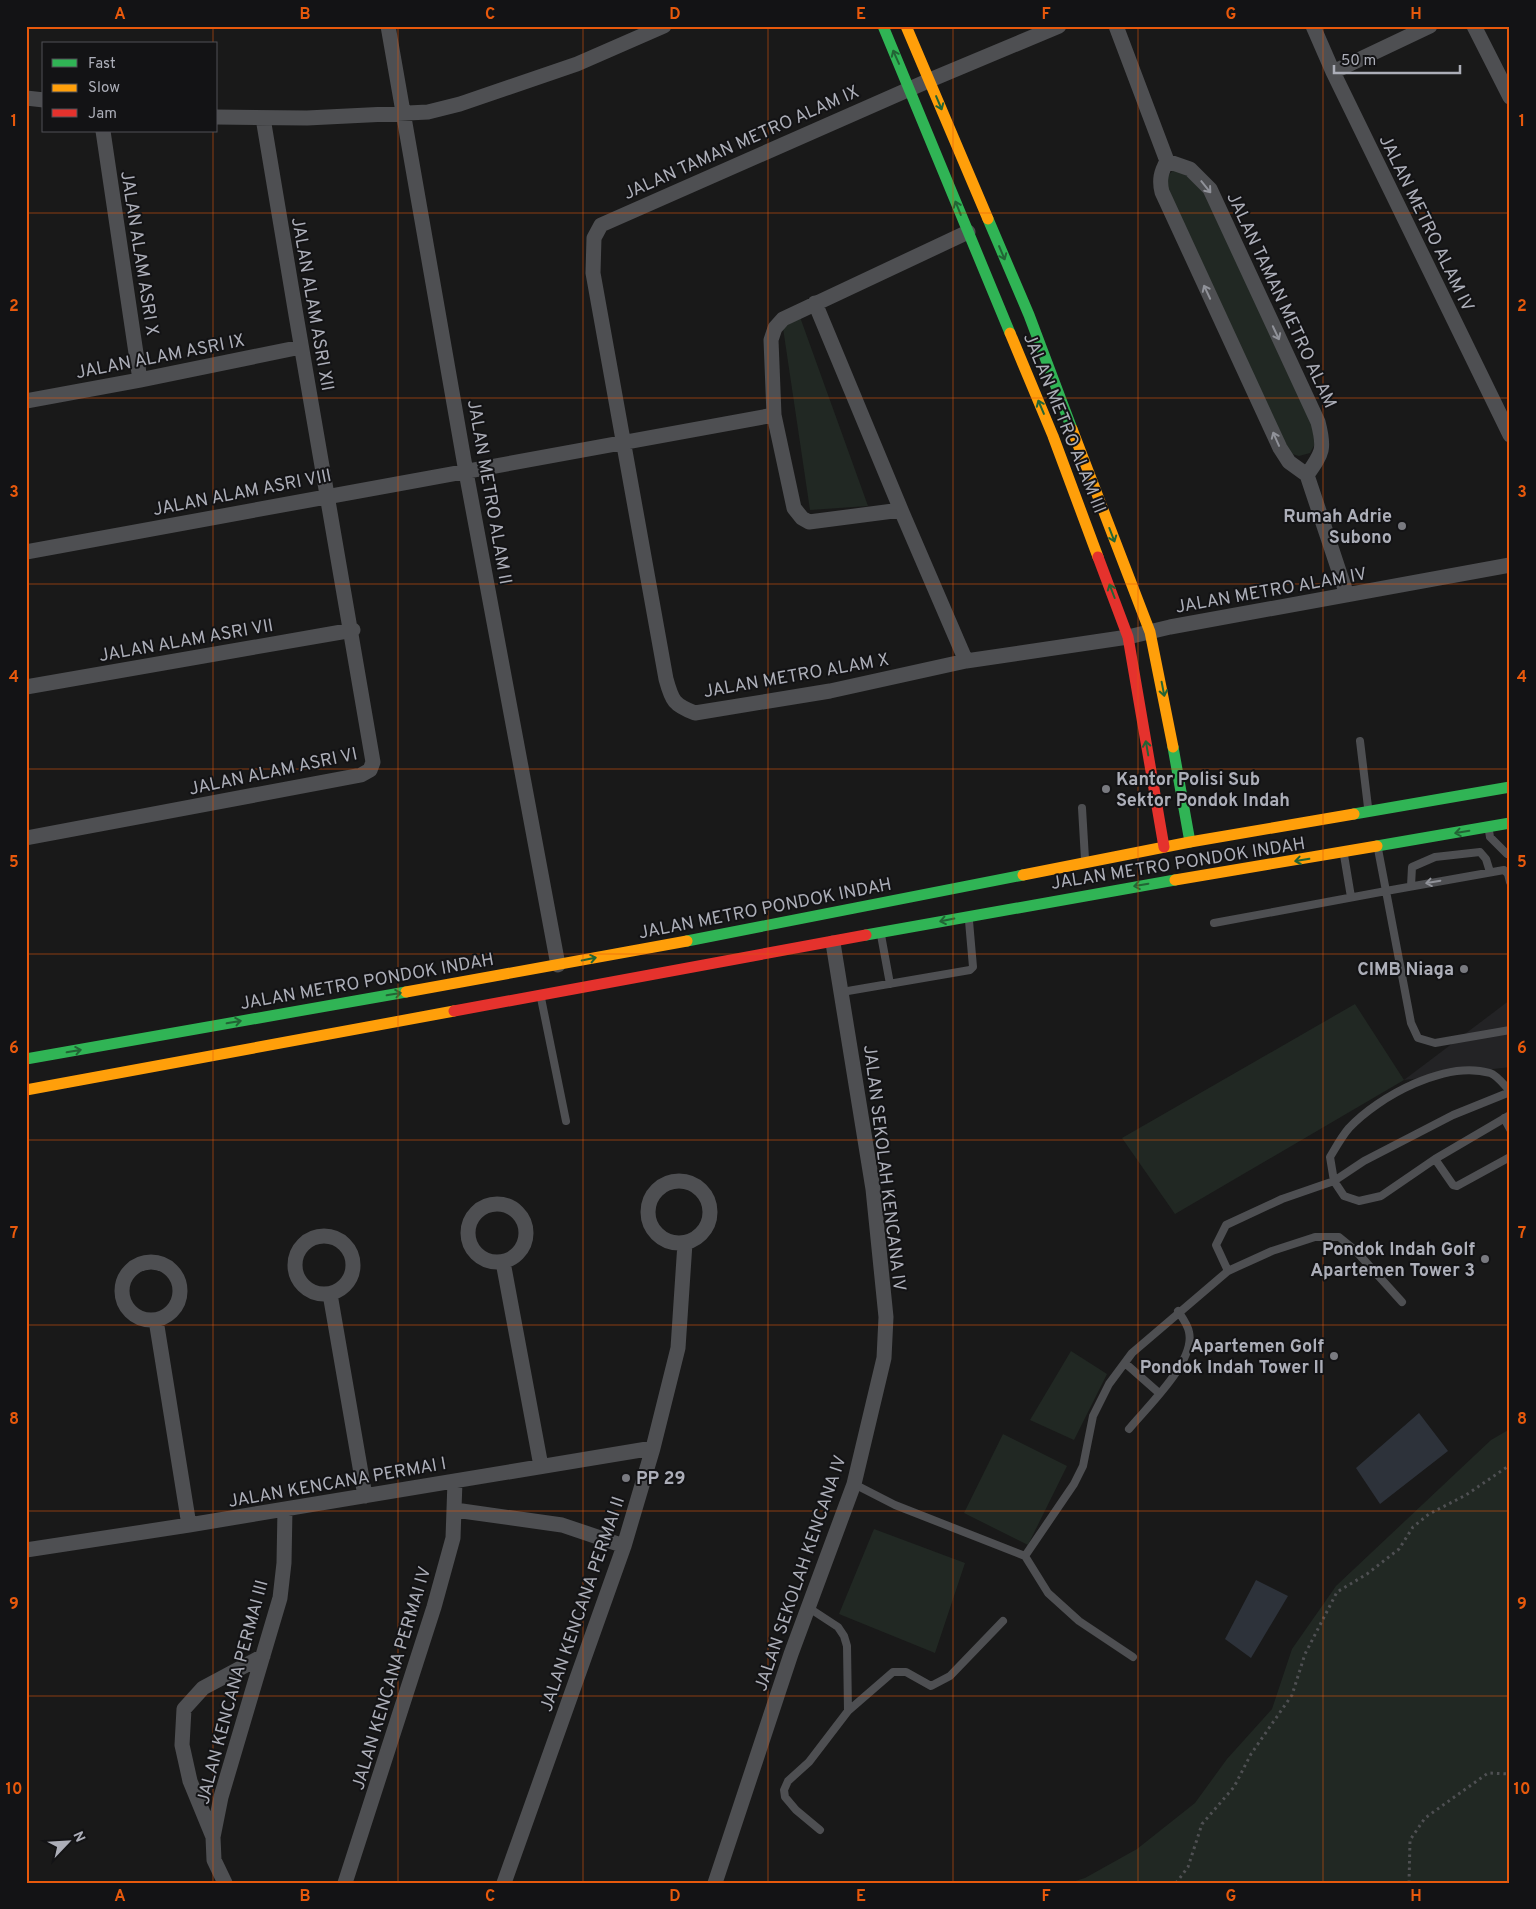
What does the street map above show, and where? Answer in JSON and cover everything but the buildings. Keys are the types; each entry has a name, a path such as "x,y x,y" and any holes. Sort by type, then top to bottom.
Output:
{"main road":[{"name":"JALAN METRO ALAM III","path":"883,26 1053,436 1128,637 1164,847"},
{"name":"JALAN METRO ALAM III","path":"906,26 1028,315 1150,632 1163,688 1190,842"},
{"name":"JALAN METRO PONDOK INDAH","path":"26,1059 855,910 1190,842 1510,786"},
{"name":"JALAN METRO PONDOK INDAH","path":"26,1090 832,943 968,916 1510,823"}],"street":[{"name":"JALAN METRO ALAM II","path":"388,26 405,113 466,472 558,964"},
{"path":"218,117 263,118 428,112 460,104 612,50 664,26"},
{"path":"910,88 1058,26"},
{"path":"1116,26 1167,161 1161,172 1162,192 1280,448 1289,462 1307,475 1347,595"},
{"name":"JALAN METRO ALAM IV","path":"1313,26 1333,72 1510,435"},
{"path":"1333,72 1430,26"},
{"path":"1474,26 1510,97"},
{"name":"JALAN TAMAN METRO ALAM IX","path":"594,238 601,225 614,218 910,88"},
{"path":"26,98 42,100"},
{"name":"JALAN ALAM ASRI XII","path":"263,118 326,495"},
{"name":"JALAN ALAM ASRI X","path":"103,132 140,380"},
{"name":"JALAN TAMAN METRO ALAM","path":"1167,161 1190,169 1210,189 1318,422 1323,444 1318,459 1307,475"},
{"path":"901,510 809,522 802,518 794,508 774,415 771,340 775,328 783,319 968,232"},
{"name":"JALAN METRO ALAM X","path":"594,238 593,273 666,679 671,697 679,707 695,713 830,691 966,661 1128,637"},
{"path":"815,303 966,661"},
{"name":"JALAN ALAM ASRI IX","path":"26,401 301,347"},
{"path":"466,472 774,415"},
{"name":"JALAN ALAM ASRI VIII","path":"26,552 326,495 466,472"},
{"name":"JALAN ALAM ASRI VI","path":"26,838 361,775 370,770 373,762 352,630 326,495"},
{"name":"JALAN METRO ALAM IV","path":"1128,637 1510,565"},
{"name":"JALAN ALAM ASRI VII","path":"26,687 352,630"},
{"name":"JALAN SEKOLAH KENCANA IV","path":"715,1883 808,1608 854,1484 884,1358 886,1317 873,1189 842,992 832,943"},
{"path":"681,1181 695,1185 706,1196 710,1210 708,1225 699,1236 685,1243 670,1242 658,1234 650,1221 649,1206 655,1193 666,1184 681,1181"},
{"name":"JALAN KENCANA PERMAI II","path":"504,1883 624,1546 653,1448 678,1348 685,1243"},
{"path":"503,1262 541,1466"},
{"path":"330,1294 365,1496"},
{"path":"156,1320 190,1525"},
{"name":"JALAN KENCANA PERMAI I","path":"26,1550 190,1525 653,1448"},
{"name":"JALAN KENCANA PERMAI IV","path":"345,1883 434,1607 453,1538 455,1481"},
{"name":"JALAN KENCANA PERMAI III","path":"225,1883 214,1860 213,1837 221,1798 280,1598 284,1563 285,1509"},
{"path":"455,1510 562,1525 624,1546"},
{"path":"213,1837 190,1781 182,1745 184,1709 203,1688 263,1656"}],"lane":[{"path":"1360,741 1368,812"},
{"path":"1082,808 1085,863"},
{"path":"1488,827 1490,837 1506,854 1510,855"},
{"path":"1378,847 1411,1023 1418,1038 1435,1043 1510,1030"},
{"path":"1411,886 1412,867 1436,857 1480,852 1486,859 1490,872"},
{"path":"1343,853 1351,897"},
{"path":"1214,922 1504,870 1508,874 1510,882"},
{"path":"842,992 970,970 974,967 968,916"},
{"path":"881,933 890,984"},
{"path":"540,996 566,1121"},
{"path":"1228,1271 1216,1244 1226,1225 1282,1199 1334,1181 1364,1161 1426,1129 1510,1092 1492,1074 1462,1070 1440,1073 1396,1094 1369,1110 1349,1128 1330,1157 1334,1181 1344,1196 1359,1201 1381,1196 1436,1159 1507,1117 1510,1129"},
{"path":"1436,1159 1453,1185 1456,1186 1510,1157"},
{"path":"1025,1556 1074,1484 1082,1466 1093,1416 1109,1384 1132,1353 1178,1311 1228,1271 1272,1251 1315,1237 1339,1237 1355,1250 1402,1302"},
{"path":"1129,1429 1180,1368 1187,1354 1190,1332 1178,1311"},
{"path":"1125,1363 1159,1393"},
{"path":"854,1484 895,1505 1025,1556 1048,1593 1079,1621 1133,1657"},
{"path":"808,1608 838,1627 844,1636 847,1646 848,1711"},
{"path":"820,1830 796,1810 785,1797 784,1790 788,1781 809,1762 848,1711 893,1672 906,1672 931,1686 950,1676 1003,1621"}],"path":[{"path":"1176,1883 1188,1867 1202,1824 1234,1787 1251,1754 1292,1695 1305,1654 1337,1592 1367,1574 1399,1549 1413,1527 1429,1514 1466,1495 1510,1465"},
{"path":"1409,1883 1410,1840 1425,1818 1488,1773 1510,1774"}],"shaded area":[{"path":"1175,168 1202,186 1318,430 1316,442 1310,453 1299,456 1288,453 1168,194 1167,177"},
{"path":"800,317 868,506 810,510 783,328"},
{"path":"1510,1000 1510,1067 1404,1080"},
{"path":"1355,1004 1404,1080 1175,1214 1122,1138"},
{"path":"1071,1351 1107,1374 1074,1440 1030,1420"},
{"path":"1419,1413 1448,1451 1380,1504 1356,1468"},
{"path":"1510,1429 1510,1883 1069,1883 1085,1878 1137,1849 1195,1803 1227,1759 1272,1709 1292,1649 1336,1586 1491,1440"},
{"path":"1003,1434 1067,1466 1028,1545 964,1513"},
{"path":"874,1529 965,1563 935,1653 839,1614"},
{"path":"1256,1580 1288,1596 1251,1658 1225,1639"}],"traffic: fast":[{"path":"883,26 1010,333"},
{"path":"988,219 1029,315 1072,429"},
{"path":"1173,747 1190,842"},
{"path":"1354,814 1510,787"},
{"path":"1377,846 1510,823"},
{"path":"687,941 1023,875"},
{"path":"866,935 1175,880"},
{"path":"26,1059 406,992"}],"traffic: slow":[{"path":"906,26 988,219"},
{"path":"1010,333 1053,436 1098,557"},
{"path":"1072,429 1150,632 1173,747"},
{"path":"1023,875 1190,842 1354,814"},
{"path":"1175,880 1377,846"},
{"path":"406,992 687,941"},
{"path":"26,1090 454,1011"}],"traffic: jam":[{"path":"1098,557 1128,637 1164,847"},
{"path":"454,1011 866,935"}],"place":[{"name":"Rumah Adrie Subono","path":"1402,526"},
{"name":"Kantor Polisi Sub Sektor Pondok Indah","path":"1106,789"},
{"name":"CIMB Niaga","path":"1464,969"},
{"name":"Pondok Indah Golf Apartemen Tower 3","path":"1485,1259"},
{"name":"Apartemen Golf Pondok Indah Tower II","path":"1334,1356"},
{"name":"PP 29","path":"626,1478"}]}
